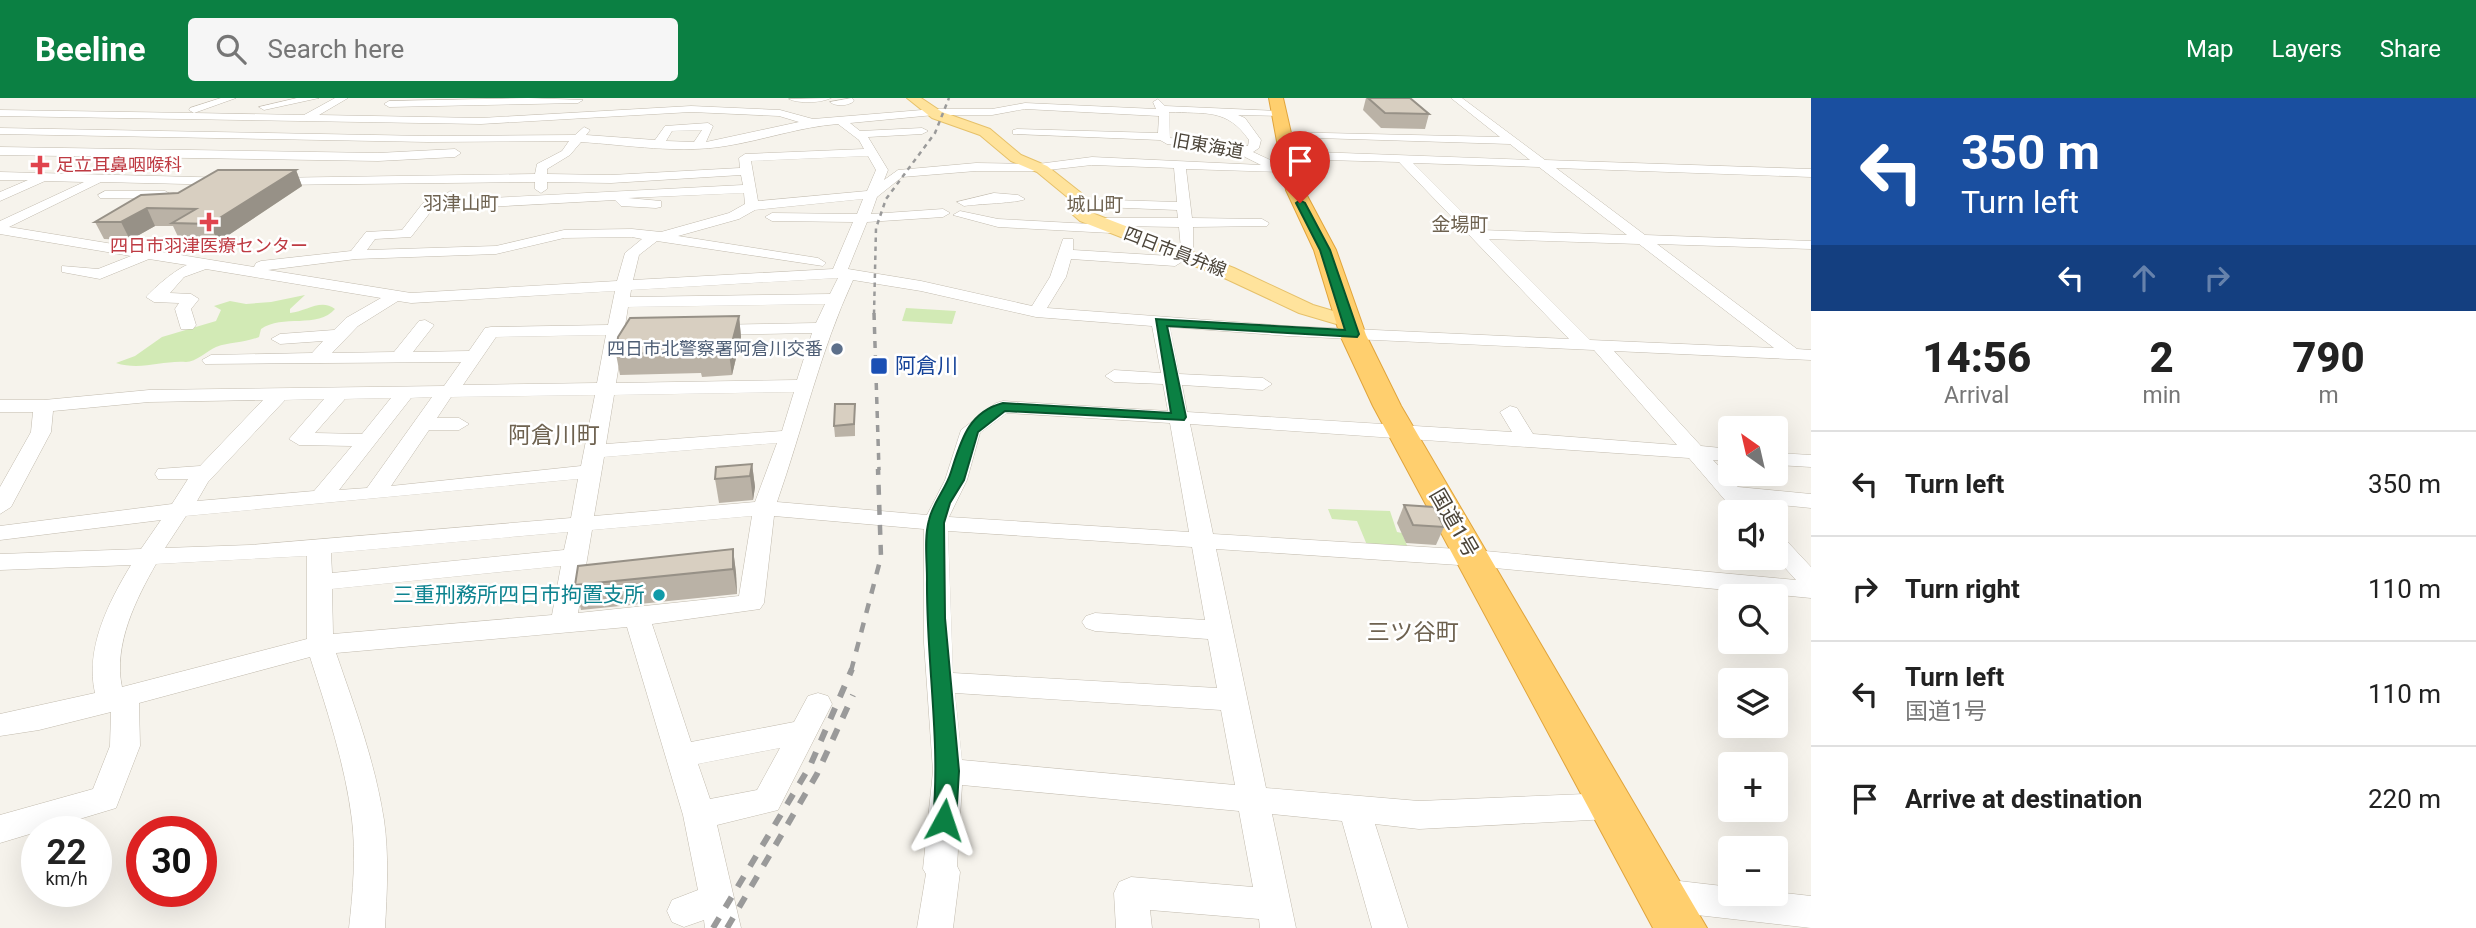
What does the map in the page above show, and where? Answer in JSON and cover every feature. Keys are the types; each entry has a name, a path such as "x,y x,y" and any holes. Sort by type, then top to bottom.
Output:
{"highway":[{"name":"国道1号","path":"1278,106 1285,134 1286,164 1300,203 1325,250 1351,328 1401,430 1609,806 1672,907"}],"main road":[{"name":"四日市員弁線","path":"913,98 934,112 985,132 1016,158 1036,166 1076,218 1097,222 1182,254 1351,328"}],"street":[{"path":"0,170 231,98"},
{"path":"0,228 236,114 262,98"},
{"path":"236,114 314,98"},
{"path":"758,98 760,112"},
{"path":"794,100 849,101 847,98"},
{"path":"990,98 997,112"},
{"path":"1456,98 1644,240 1807,355"},
{"path":"507,120 531,99"},
{"path":"374,103 578,99 586,127 570,149 541,167 542,185 536,201"},
{"path":"0,725 39,719 320,645 637,617 751,603 764,508 790,436 822,328 882,170 859,134 839,121 831,99"},
{"path":"0,150 154,153 235,161 271,136 339,100 360,103"},
{"path":"307,181 328,156 415,101"},
{"path":"369,179 482,101"},
{"path":"3,114 42,102"},
{"path":"0,140 99,102"},
{"path":"125,115 156,102"},
{"path":"0,131 428,139 579,138 697,146 730,142 745,133 811,123 934,112 997,112 1020,106 1065,103 1161,107 1278,106"},
{"path":"893,105 905,115"},
{"path":"1216,105 1241,120 1253,136 1254,146 1242,151"},
{"path":"1020,106 1036,134"},
{"name":"旧東海道","path":"1161,107 1163,137 1175,144 1242,151 1286,164"},
{"path":"3,114 236,114 305,118 525,120 582,116 626,117 670,109 780,113 811,123"},
{"path":"499,139 525,120"},
{"path":"659,142 669,128 708,126 708,131 697,146"},
{"path":"859,134 922,131"},
{"path":"1017,132 1163,137"},
{"path":"1285,134 1516,141"},
{"path":"730,142 744,148 752,206"},
{"path":"127,166 212,167 235,161 293,156 402,156 570,149"},
{"path":"0,176 256,181 466,177 611,179 872,152"},
{"path":"256,181 293,156"},
{"path":"1402,159 1474,234 1593,345 1738,500"},
{"path":"734,216 752,206 879,192 898,174 1092,161 1180,165 1402,159 1811,173"},
{"path":"674,162 746,165"},
{"path":"442,205 482,163 548,163"},
{"path":"1065,254 1175,261 1182,254 1187,228 1180,165"},
{"path":"140,210 212,167"},
{"path":"355,171 381,171"},
{"path":"0,197 45,177"},
{"path":"489,203 503,178"},
{"path":"569,221 585,198 583,179"},
{"path":"611,179 622,196 623,204 656,204"},
{"path":"356,255 371,235 406,234 428,206 749,189"},
{"path":"105,195 165,195"},
{"path":"1010,233 995,230 983,219 962,209 981,199 1018,198"},
{"path":"981,199 986,217 983,219"},
{"path":"995,230 1184,206"},
{"path":"563,624 606,390 621,331 623,294 632,253 660,236 734,216 863,217 943,213"},
{"path":"674,216 705,223"},
{"path":"1076,218 1118,230"},
{"path":"1036,312 1058,277 1076,218"},
{"path":"236,269 356,255 496,250 569,221 746,250 1036,312 1160,322 1351,328 1593,345 1807,355"},
{"path":"1097,222 1187,228 1257,228"},
{"path":"0,228 396,296 447,298 623,294 835,299"},
{"path":"81,244 104,231"},
{"path":"1474,234 1811,245"},
{"path":"686,267 730,267 746,250"},
{"path":"67,269 100,274 146,255"},
{"path":"1119,278 1130,258"},
{"path":"187,325 183,309 191,299 154,297 170,286 178,274 204,264"},
{"path":"623,294 803,272 843,272"},
{"path":"0,829 105,799 125,746 118,699 106,668 120,609 148,556 204,472 352,322 396,296"},
{"path":"399,357 431,323 447,298"},
{"path":"1134,928 1131,892 1275,916 1252,801 1244,742 1218,631 1204,539 1160,322"},
{"path":"697,330 822,328"},
{"path":"374,494 491,332 621,331"},
{"path":"280,339 412,341"},
{"path":"211,360 475,356"},
{"path":"1114,376 1263,384"},
{"path":"0,406 44,406 149,396 804,386"},
{"path":"320,499 405,393"},
{"path":"339,394 299,439 367,440"},
{"path":"0,507 41,432 44,406"},
{"path":"935,928 943,872 940,869 948,771 934,592 936,523 942,503 956,480 971,430 995,410 1003,407 1401,430 1718,454"},
{"path":"1510,412 1528,440"},
{"path":"423,424 459,424"},
{"path":"0,533 180,510 374,494 592,461 790,436"},
{"path":"1788,460 1811,461"},
{"path":"166,474 204,472"},
{"path":"1732,493 1811,501"},
{"path":"0,562 319,547 764,508 936,523 1474,558 1811,590"},
{"path":"319,547 320,645 352,744 368,821 370,892 367,928"},
{"path":"1788,556 1811,582"},
{"path":"320,582 574,557"},
{"path":"637,617 698,815 716,885 719,914 684,911"},
{"path":"1095,622 1218,631"},
{"path":"941,682 1057,692 1123,695 1152,693 1233,700"},
{"path":"698,815 767,801 818,704"},
{"path":"679,756 804,732"},
{"path":"948,771 1419,815 1609,806"},
{"path":"1355,810 1390,928"},
{"path":"1672,907 1811,912"},
{"path":"1672,907 1707,928"}],"green space":[{"path":"305,295 290,309 290,313 319,305 335,309 319,318 270,325 261,329 259,337 216,347 190,362 143,366 116,363 135,356 162,337 216,321 221,310 214,306 230,301 246,304 271,302"},
{"path":"906,308 956,311 952,324 902,321"},
{"path":"1328,509 1390,511 1397,532 1402,533 1408,548 1367,545 1357,521 1332,519"}],"building":[{"path":"1368,98 1410,98 1429,114 1385,113"},
{"path":"218,170 296,170 210,224 172,223 196,209 147,208 121,222 95,222 141,195 178,193"},
{"path":"739,316 729,354 616,354 618,337 630,318"},
{"path":"835,404 855,404 854,424 834,426"},
{"path":"752,464 750,476 715,479 716,467"},
{"path":"1404,505 1434,507 1444,527 1413,525"},
{"path":"733,549 733,569 575,585 578,566"}],"railway":[{"path":"874,313 876,228 886,199 935,133 949,98"},
{"path":"874,313 879,470"},
{"path":"851,671 881,557 878,469"},
{"path":"713,928 810,766 852,669"},
{"path":"727,928 817,774 853,695"}],"place":[{"name":"足立耳鼻咽喉科","path":"40,165"},
{"name":"四日市羽津医療センター","path":"209,222"},
{"name":"四日市北警察署阿倉川交番","path":"837,349"},
{"name":"阿倉川","path":"879,366"},
{"name":"三重刑務所四日市拘置支所","path":"659,595"}],"district":[{"name":"羽津山町","path":"461,203"},
{"name":"城山町","path":"1095,204"},
{"name":"金場町","path":"1460,224"},
{"name":"阿倉川町","path":"554,435"},
{"name":"三ツ谷町","path":"1413,632"}],"route":[{"path":"944,820 948,771 934,592 936,523 942,503 956,480 971,430 1003,407 1179,417 1160,322 1353,334 1325,250 1300,203"}]}
